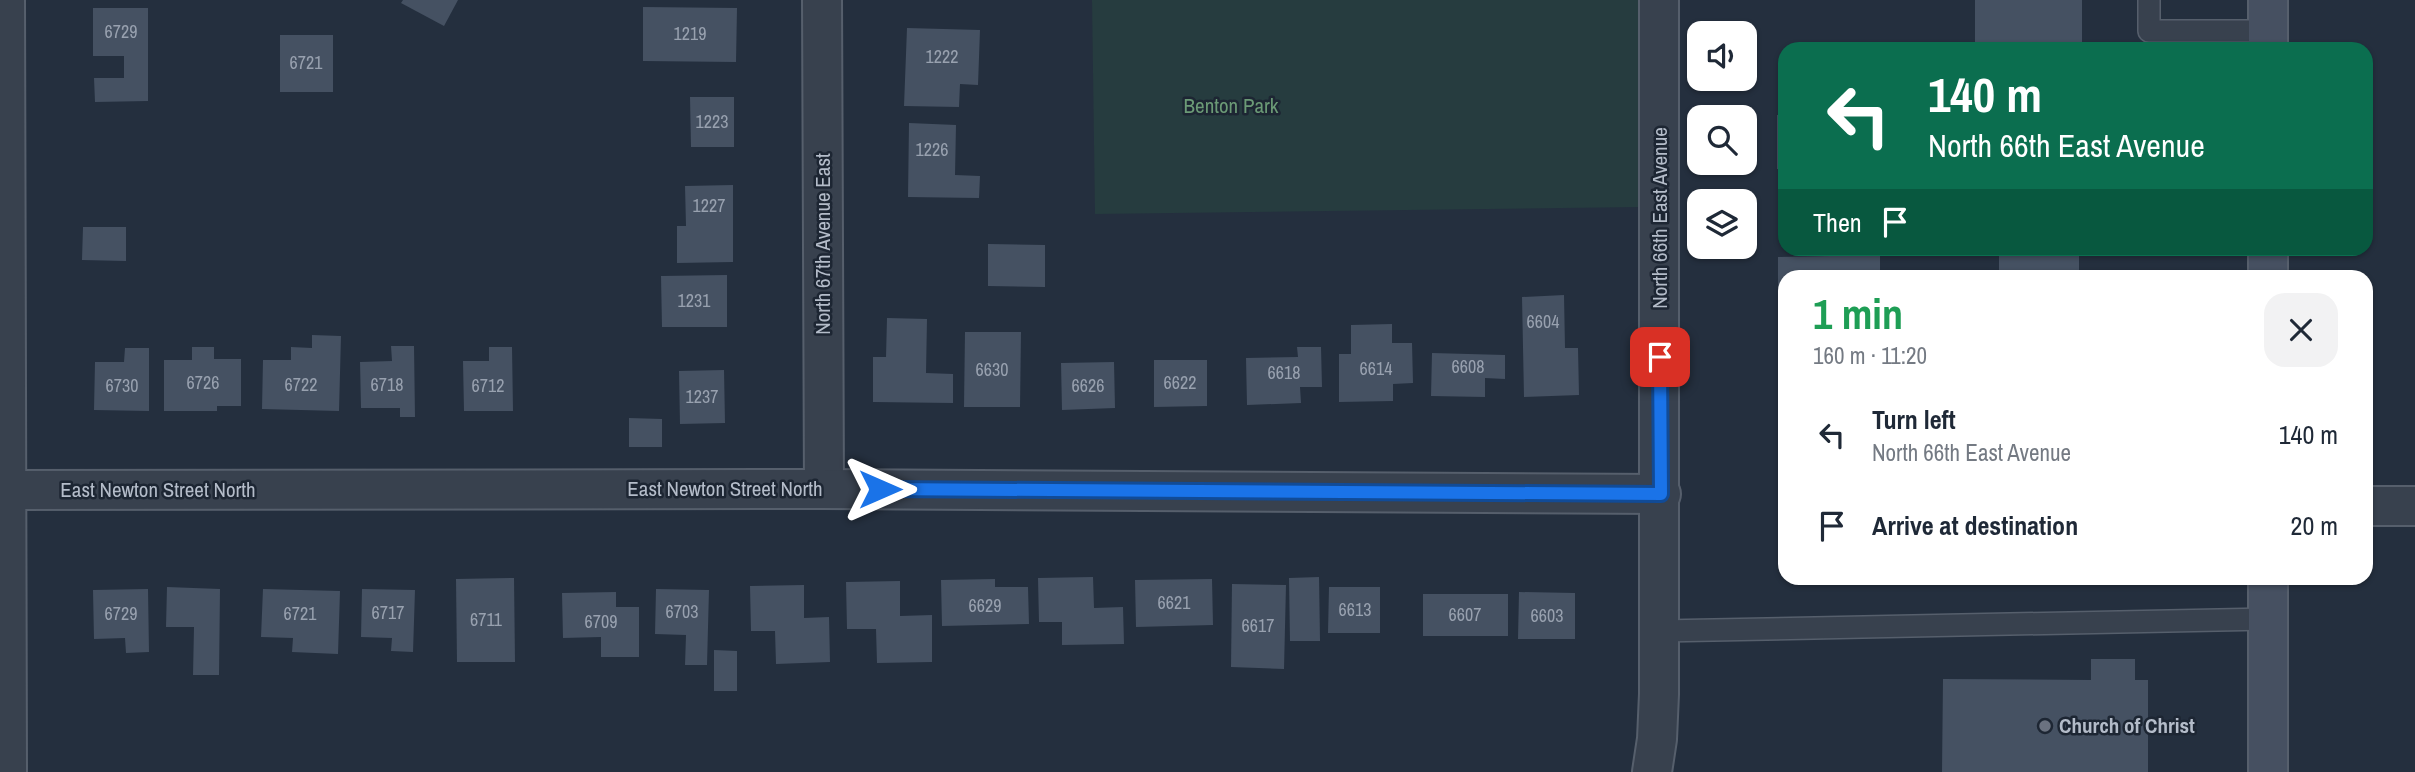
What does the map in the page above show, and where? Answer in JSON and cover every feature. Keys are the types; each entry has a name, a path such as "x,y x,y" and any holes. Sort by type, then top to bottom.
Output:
{"main road":[{"path":"2268,585 2268,772"}],"street":[{"path":"5,0 3,490 7,772"},
{"name":"North 67th Avenue East","path":"822,0 824,489"},
{"name":"North 66th East Avenue","path":"1652,772 1658,716 1660,631 1659,0"},
{"name":"East Newton Street North","path":"3,490 824,489 1661,494"},
{"path":"2373,506 2415,506"}],"lane":[{"path":"2149,0 2148,31 2268,27"},
{"path":"1660,631 2268,619"}],"green space":[{"name":"Benton Park","path":"1092,0 1642,0 1641,207 1095,214"}],"building":[{"path":"403,0 458,0 444,26 401,3"},
{"path":"1975,0 2082,0 2082,42 1975,42"},
{"path":"643,7 737,8 736,62 643,61"},
{"path":"93,8 148,8 148,101 95,102 94,78 124,78 124,56 93,56"},
{"path":"907,28 980,30 978,85 960,84 959,107 904,106"},
{"path":"280,35 333,35 333,92 280,92"},
{"path":"690,97 734,97 734,147 691,147"},
{"path":"1777,115 1778,115 1778,169"},
{"path":"909,123 956,125 955,175 980,176 979,198 908,197"},
{"path":"733,185 733,262 677,263 677,226 686,226 685,186"},
{"path":"83,227 126,227 126,261 82,260"},
{"path":"988,244 1045,245 1045,287 988,286"},
{"path":"1880,256 1880,270 1778,270 1778,257"},
{"path":"1999,256 2079,256 2079,270 1999,270"},
{"path":"727,275 727,327 662,327 661,276"},
{"path":"1564,295 1565,348 1578,348 1579,395 1524,397 1522,297"},
{"path":"887,318 927,319 926,373 953,374 953,403 873,402 873,357 886,357"},
{"path":"1392,324 1392,343 1412,343 1413,383 1393,384 1393,401 1339,402 1339,354 1351,354 1351,325"},
{"path":"965,332 1021,332 1020,407 964,407"},
{"path":"312,335 341,336 339,411 262,409 263,360 291,360 291,347 312,348"},
{"path":"391,346 414,346 415,417 400,417 400,408 361,408 360,362 392,361"},
{"path":"192,347 214,347 214,359 241,359 241,406 217,406 217,411 164,411 164,360 192,360"},
{"path":"489,347 512,347 513,411 464,411 463,361 489,361"},
{"path":"1297,347 1321,347 1322,387 1300,387 1301,403 1247,405 1246,358 1298,357"},
{"path":"125,348 149,348 149,411 94,410 95,362 124,362"},
{"path":"1432,353 1505,355 1505,379 1485,378 1485,397 1431,396"},
{"path":"1154,360 1207,360 1207,406 1154,407"},
{"path":"1114,362 1115,408 1062,410 1061,363"},
{"path":"724,370 725,423 680,424 679,371"},
{"path":"629,418 662,419 662,447 629,447"},
{"path":"1093,577 1094,608 1123,607 1124,644 1062,645 1062,622 1039,622 1038,578"},
{"path":"1319,577 1320,641 1290,641 1289,578"},
{"path":"514,578 515,662 457,662 456,579"},
{"path":"995,579 995,587 1028,587 1029,624 942,626 941,580"},
{"path":"1212,579 1213,625 1136,627 1135,580"},
{"path":"900,581 900,616 932,615 932,662 877,663 876,629 847,629 846,582"},
{"path":"1232,584 1286,585 1284,669 1231,667"},
{"path":"804,585 804,618 829,617 830,662 776,664 775,631 751,631 750,586"},
{"path":"167,587 220,589 219,675 193,675 194,627 166,627"},
{"path":"1329,587 1380,587 1380,633 1328,633"},
{"path":"148,589 149,652 126,653 125,638 94,639 93,590"},
{"path":"263,589 340,591 338,654 292,652 293,638 261,637"},
{"path":"362,589 415,590 413,652 391,651 392,638 361,637"},
{"path":"656,589 709,590 707,665 685,665 686,635 655,634"},
{"path":"616,592 616,607 639,607 639,657 601,657 601,637 563,638 562,593"},
{"path":"1519,592 1575,593 1575,639 1518,639"},
{"path":"1423,594 1508,594 1508,636 1423,636"},
{"path":"714,650 737,651 737,691 714,691"},
{"name":"Church of Christ","path":"2091,659 2135,659 2135,680 2148,680 2148,772 1942,772 1943,679 2091,680"}],"place":[{"name":"Church of Christ","path":"2045,726"}],"route":[{"path":"880,489 1661,494 1660,357"}]}
